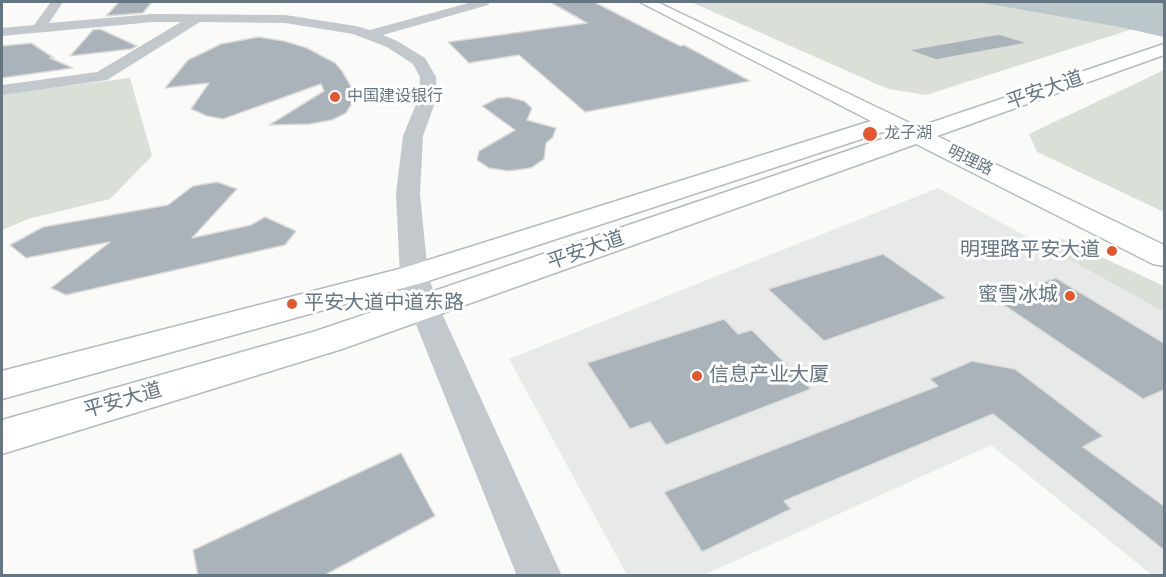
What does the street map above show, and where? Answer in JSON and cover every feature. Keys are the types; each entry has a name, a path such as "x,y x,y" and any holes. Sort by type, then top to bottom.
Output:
{"main road":[{"name":"明理路","path":"647,2 918,125 1080,192"},
{"name":"明理路","path":"672,2 918,125 1164,257"},
{"name":"平安大道","path":"2,437 329,340 424,307 918,125 1130,39"},
{"name":"平安大道","path":"2,386 414,275 1164,49"}],"street":[{"path":"39,28 57,2"},
{"path":"369,35 484,2"},
{"path":"2,32 160,13 201,17 294,14 356,30 392,44 419,61 428,77 428,97 413,136 408,194 414,275 424,307 540,576"},
{"path":"2,90 101,76 201,17"}],"shaded area":[{"path":"691,2 1164,2 1164,19 926,95 888,89"},
{"path":"978,2 1164,2 1164,37 1120,27"},
{"path":"1164,70 1164,212 1037,152 1029,134"},
{"path":"130,78 152,156 110,199 28,219 2,230 2,94"},
{"path":"938,188 1164,312 1164,575 1152,575 991,445 704,575 627,575 509,359"},
{"path":"1060,238 1164,286 1164,312 1039,243"}],"building":[{"path":"119,2 152,2 143,13 106,16"},
{"path":"550,2 594,2 680,46 684,45 750,81 585,112 519,55 469,63 448,42 587,23"},
{"path":"100,29 137,46 131,49 70,56 93,30"},
{"path":"999,34 1028,43 936,60 908,50"},
{"path":"258,37 307,48 335,63 353,90 351,105 346,113 332,120 310,124 269,125 324,91 321,84 223,119 207,116 191,109 209,83 165,88 188,60 221,44"},
{"path":"31,43 54,58 50,58 73,68 2,78 2,46"},
{"path":"508,97 524,101 532,108 527,120 556,128 553,137 546,143 544,159 531,168 508,171 489,168 477,160 479,151 515,130 482,106 498,98"},
{"path":"217,182 237,189 192,238 251,225 265,217 296,231 285,245 66,295 51,288 110,242 26,258 10,245 43,227 168,205 193,186"},
{"path":"883,254 946,298 824,341 768,289"},
{"path":"1056,278 1164,343 1164,390 1143,399 995,299"},
{"name":"信息产业大厦","path":"724,319 738,334 752,330 811,389 666,445 650,422 630,429 587,363"},
{"path":"972,361 1015,369 1103,436 1083,447 1164,506 1164,550 993,414 784,501 791,509 702,552 664,492 938,386 930,379"},
{"path":"401,453 435,516 323,576 198,576 193,550"}],"place":[{"name":"中国建设银行","path":"335,97"},
{"name":"龙子湖","path":"870,134"},
{"name":"明理路平安大道","path":"1112,251"},
{"name":"蜜雪冰城","path":"1070,296"},
{"name":"平安大道中道东路","path":"292,304"},
{"name":"信息产业大厦","path":"697,376"}]}
